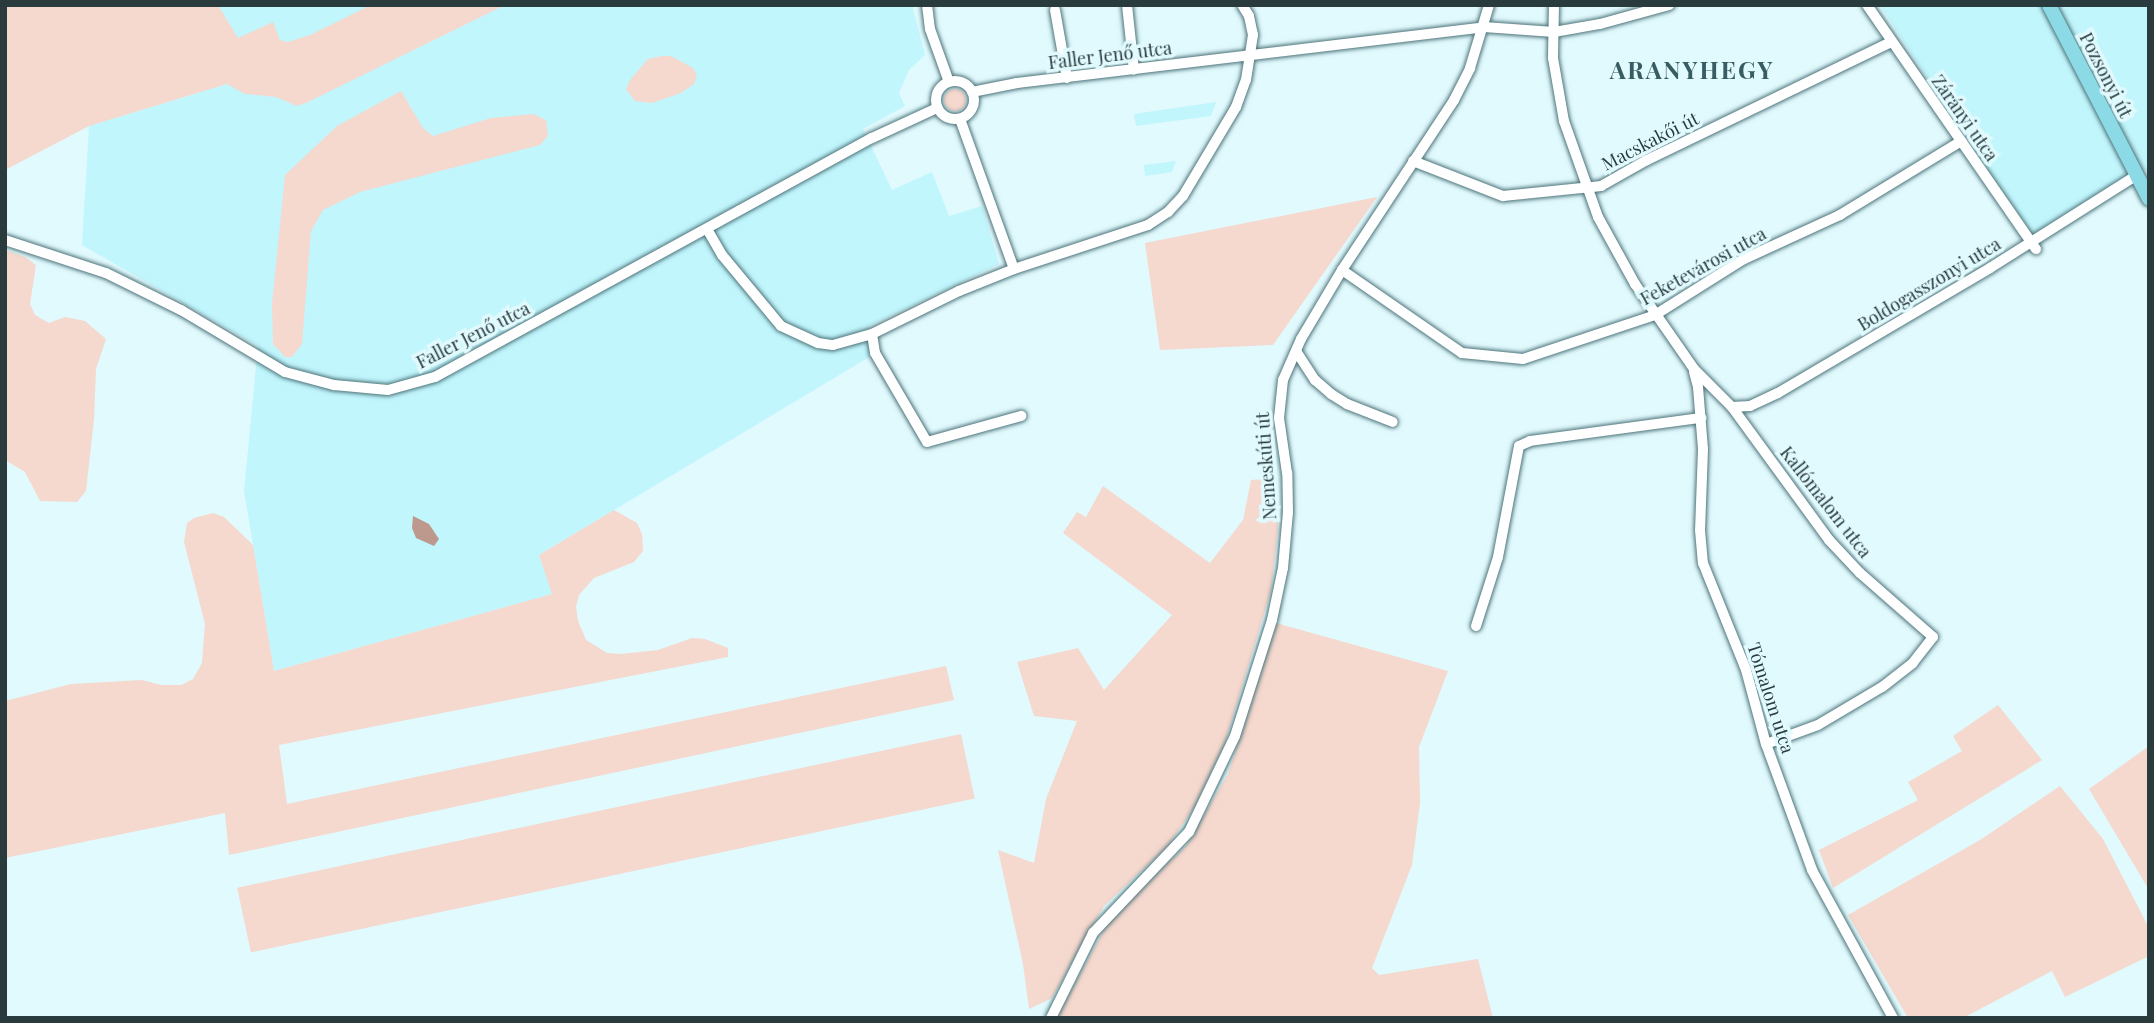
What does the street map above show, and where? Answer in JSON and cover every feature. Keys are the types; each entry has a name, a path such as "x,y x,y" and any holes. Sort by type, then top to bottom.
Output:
{"main road":[{"name":"Pozsonyi út","path":"2049,5 2149,199"}],"street":[{"path":"927,5 930,29 949,82"},
{"path":"1127,5 1134,70"},
{"path":"707,229 722,255 789,332 833,345 873,334 959,290 1014,269 1148,225 1168,212 1190,186 1236,107 1252,56 1253,35 1242,5"},
{"name":"Nemeskúti út","path":"1051,1018 1093,933 1189,832 1235,736 1272,620 1283,568 1288,512 1287,473 1279,405 1283,380 1296,351 1342,270 1454,100 1470,68 1489,5"},
{"name":"Tómalom utca","path":"1555,5 1553,58 1564,121 1588,189 1613,246 1655,315 1693,369 1732,407"},
{"name":"Faller Jenő utca","path":"972,92 1484,27 1554,32 1600,24 1669,5"},
{"name":"Zárányi utca","path":"1867,5 2033,246"},
{"path":"1055,10 1067,78"},
{"name":"Macskakői út","path":"1413,162 1503,196 1601,186 1647,160 1891,42"},
{"path":"949,82 965,84 972,92 973,108 960,119 949,119 937,108 939,90 949,82"},
{"name":"Faller Jenő utca","path":"5,240 106,273 181,310 285,372 334,385 388,390 435,377 851,150 937,108"},
{"path":"960,119 1014,269"},
{"name":"Feketevárosi utca","path":"1342,270 1462,353 1482,357 1531,357 1655,315 1744,259 1840,215 1961,141"},
{"name":"Boldogasszonyi utca","path":"1732,407 1760,402 2033,246 2137,175"},
{"path":"873,334 875,354 927,442 1021,416"},
{"path":"1296,351 1315,380 1331,394 1347,404 1393,422"},
{"name":"Tómalom utca","path":"1693,369 1701,418 1700,530 1703,563 1746,670 1766,744 1812,870 1893,1018"},
{"name":"Kallómalom utca","path":"1732,407 1829,540 1860,573 1933,637 1913,663 1882,687 1818,725 1766,744"},
{"path":"1476,626 1498,557 1519,446 1530,441 1701,418"}],"shaded area":[{"path":"5,5 218,5 238,38 273,22 280,40 288,42 310,35 371,5 505,5 297,106 276,97 245,94 227,84 89,126 5,170"},
{"path":"197,5 912,5 925,55 909,70 899,93 905,106 863,129 892,190 932,172 949,216 982,206 999,264 869,326 871,356 539,555 553,594 274,671 244,491 258,346 82,245 89,126 227,84"},
{"path":"1880,5 2149,5 2149,176 2145,169 2031,238"},
{"path":"671,56 693,68 697,75 694,84 681,93 652,103 635,101 626,89 630,80 648,59"},
{"path":"955,89 963,92 966,100 963,108 955,111 947,108 944,100 947,92"},
{"path":"401,91 423,128 433,136 491,118 533,114 546,120 548,136 540,145 360,192 323,210 311,231 302,344 292,357 285,357 273,344 272,304 285,175 337,126"},
{"path":"1216,102 1211,116 1136,126 1134,114"},
{"path":"1176,161 1172,172 1145,176 1144,165"},
{"path":"1377,197 1273,345 1160,350 1145,243"},
{"path":"5,250 25,257 36,265 30,304 35,315 49,323 65,317 85,321 106,339 96,369 86,491 77,502 40,501 25,472 5,460"},
{"path":"1277,478 1278,529 1271,591 1225,743 1196,805 1167,847 1104,906 1052,998 1029,1009 1023,964 998,850 1034,863 1046,799 1077,721 1034,716 1017,662 1078,648 1104,690 1172,615 1063,533 1077,512 1086,517 1103,486 1210,563 1243,520 1251,480"},
{"path":"614,510 637,523 642,534 643,551 634,562 594,578 579,595 576,607 578,621 586,640 607,653 621,654 658,650 692,638 705,639 728,648 728,657 279,745 287,804 946,666 954,700 229,855 225,813 5,858 5,701 71,684 142,680 161,685 181,685 193,679 202,663 205,624 184,542 187,523 194,518 213,513 224,517 253,545 274,671 552,594 539,555"},
{"path":"413,516 429,524 439,539 434,546 416,538 412,528"},
{"path":"1276,623 1448,671 1419,747 1420,803 1412,865 1372,968 1379,975 1478,959 1493,1018 1056,1018 1112,915 1186,846 1228,774"},
{"path":"1998,705 2042,760 1833,888 1819,850 1918,800 1908,782 1962,751 1953,736"},
{"path":"961,734 975,799 251,952 237,888"},
{"path":"2149,746 2149,890 2089,789"},
{"path":"2060,786 2103,839 2149,928 2149,956 2065,997 2052,971 1963,1018 1908,1018 1848,915 1980,840"}],"district":[{"name":"ARANYHEGY","path":"1692,70"}]}
